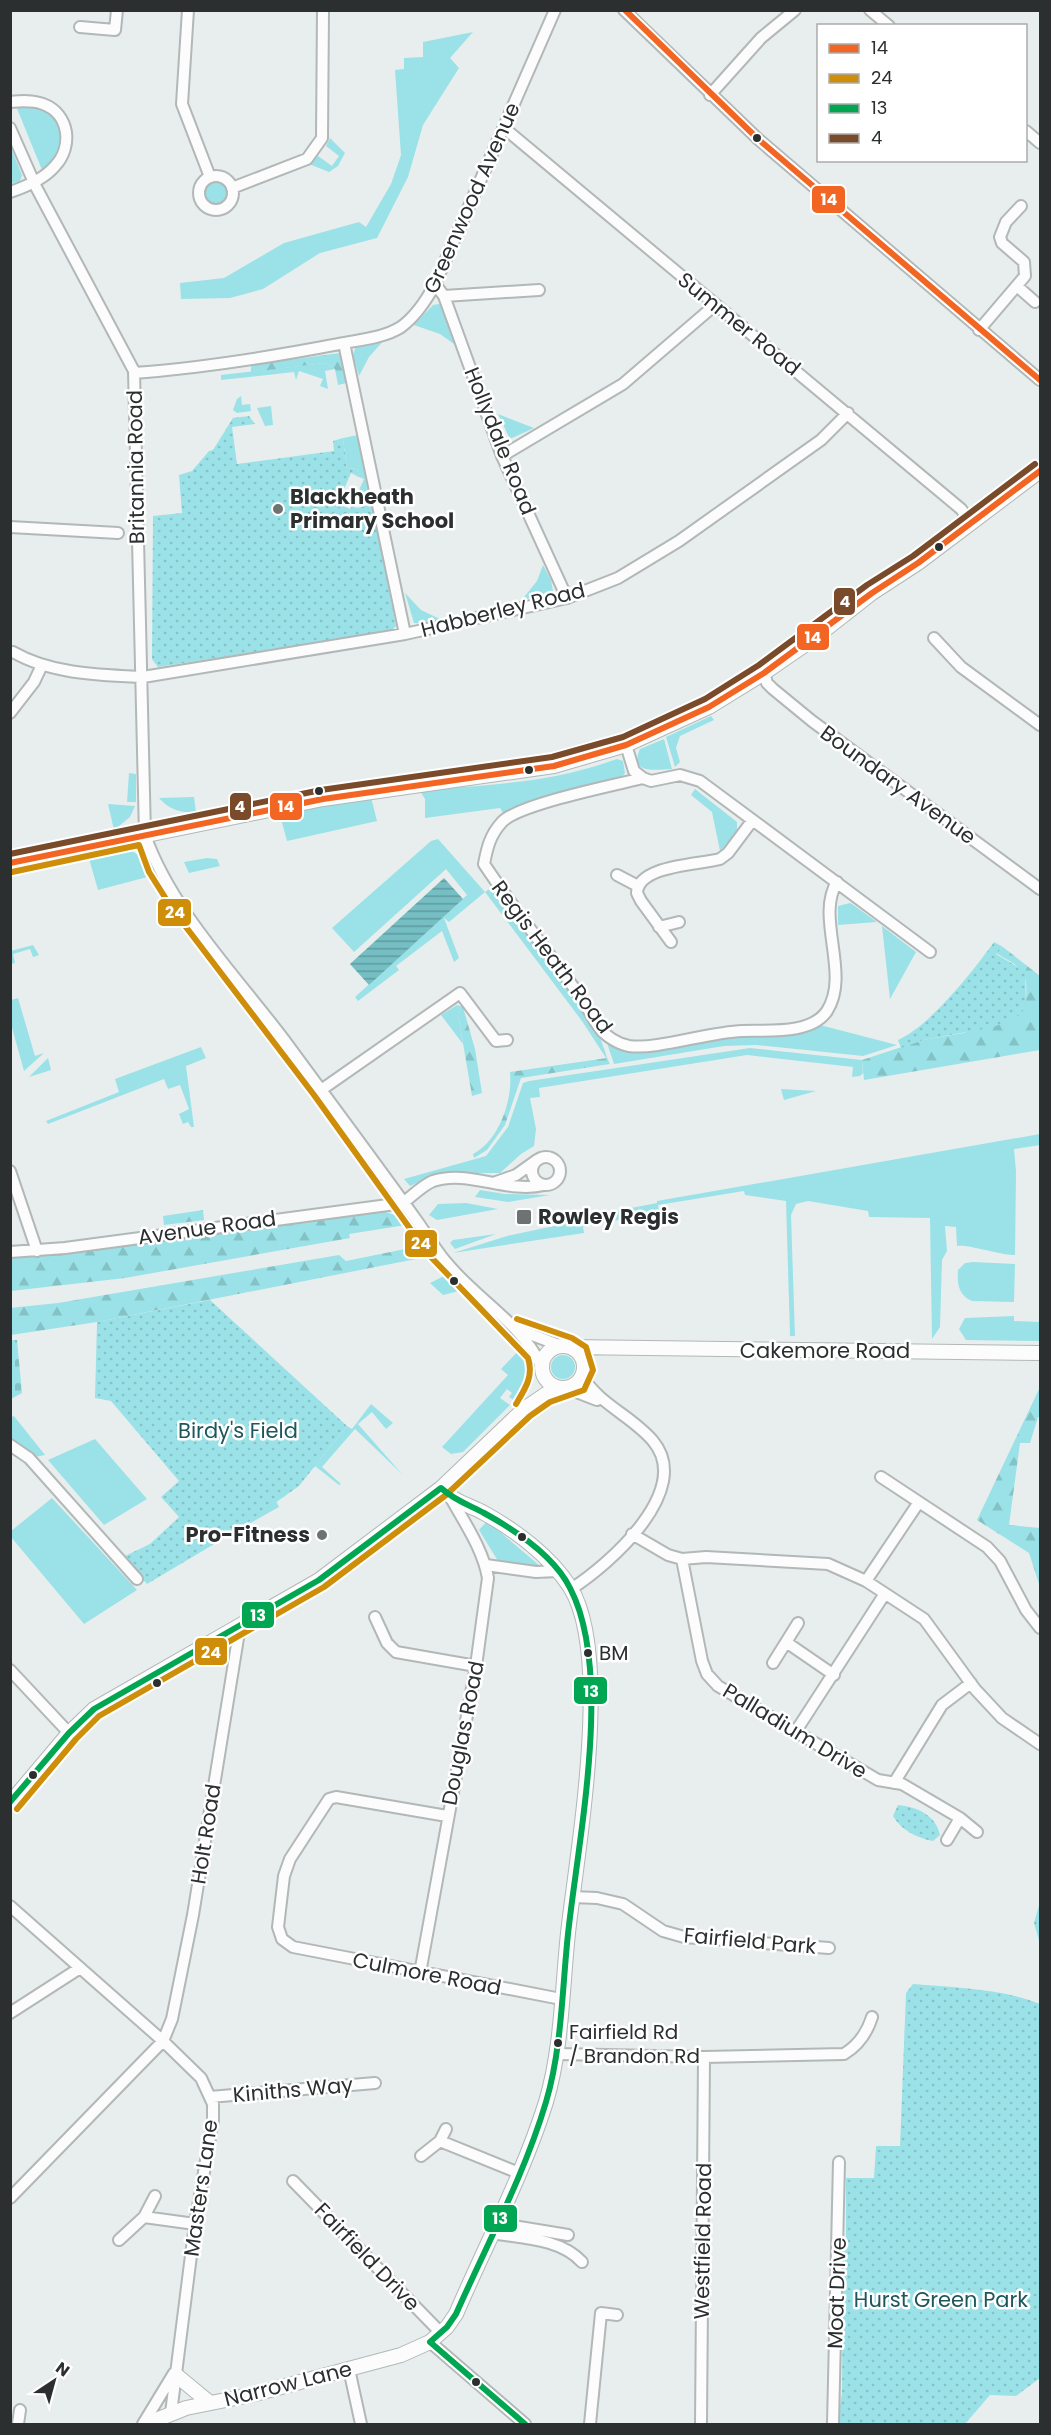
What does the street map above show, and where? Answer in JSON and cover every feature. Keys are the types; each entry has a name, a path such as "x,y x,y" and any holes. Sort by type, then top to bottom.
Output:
{"main road":[{"path":"10,864 323,799 554,766 626,745 709,707 764,673 1041,471"},
{"path":"524,1409 540,1380 541,1367 546,1354 565,1346 581,1356 583,1373"},
{"name":"Cakemore Road","path":"565,1346 720,1351 1041,1353"},
{"path":"10,1803 69,1733 108,1700 319,1580 441,1488 524,1409 546,1394 574,1386 583,1373 610,1346"},
{"path":"541,1367 549,1384 564,1388"},
{"path":"441,1488 452,1500"},
{"name":"Narrow Lane","path":"145,2424 171,2413 401,2355 429,2342 441,2333 456,2314 519,2173 546,2103 558,2054 561,1999 592,1721 588,1649 579,1606 572,1589 558,1571 507,1526 452,1500"},
{"path":"176,2371 210,2403"}],"street":[{"path":"80,27 115,30 117,10"},
{"path":"188,10 182,104 210,177"},
{"path":"232,188 307,159 322,138 323,10"},
{"name":"Greenwood Avenue","path":"134,373 185,368 382,335 399,328 417,313 435,285 555,10"},
{"path":"624,10 710,95 979,330 1041,380"},
{"path":"710,95 761,38 795,10"},
{"path":"870,10 887,24"},
{"path":"10,102 23,100 45,104 61,117 65,125 66,144 61,158 48,173 10,192"},
{"name":"Britannia Road","path":"10,128 33,181 129,357 134,373 145,835 157,868 178,902 321,1090 436,1250 484,1302 514,1328"},
{"name":"Summer Road","path":"504,128 961,509 972,523"},
{"path":"1027,132 1041,143"},
{"path":"210,177 225,179 232,188 232,199 225,208 209,209 201,201 199,190 210,177"},
{"path":"979,330 1018,287 1025,276 1024,262 1002,243 1000,237 1006,222 1021,206"},
{"name":"Hollydale Road","path":"435,285 444,296 502,456 567,598"},
{"path":"1018,287 1035,303"},
{"name":"Greenwood Avenue","path":"444,296 539,290"},
{"path":"502,456 623,384 715,305"},
{"path":"344,343 405,634"},
{"name":"Habberley Road","path":"13,652 42,665 99,675 143,677 405,634 567,598 618,578 679,541 820,440 848,414"},
{"path":"10,526 118,533"},
{"path":"934,638 961,667 1041,725"},
{"path":"10,713 34,682 42,665"},
{"name":"Boundary Avenue","path":"764,673 773,689 812,721 1041,889"},
{"path":"626,745 634,771 643,778"},
{"name":"Regis Heath Road","path":"837,882 830,898 835,983 829,1005 817,1020 783,1030 729,1031 630,1046 611,1039 598,1027 583,1000 484,864 490,837 503,820 513,815 571,795 643,778 651,781 680,775 700,781 752,821 837,882 930,952"},
{"path":"671,942 641,901 637,893 638,886 645,876 653,872 720,859 729,853 752,821"},
{"path":"617,875 638,886"},
{"path":"659,927 679,922"},
{"path":"321,1090 460,993 496,1041 507,1041"},
{"path":"403,1203 433,1181 466,1180 513,1188 544,1185 555,1181 559,1168 549,1158 538,1159 507,1180 492,1183"},
{"path":"538,1159 533,1165 532,1173 536,1181 544,1185"},
{"path":"10,1171 37,1251"},
{"name":"Avenue Road","path":"10,1252 37,1251 403,1203"},
{"path":"514,1328 565,1346"},
{"path":"514,1328 536,1353 541,1367"},
{"path":"583,1373 606,1404"},
{"path":"564,1388 606,1404 636,1425 653,1442 664,1458 666,1477 660,1497 632,1534 598,1572 572,1589"},
{"path":"10,1445 29,1458 136,1579"},
{"path":"881,1477 987,1547 1000,1561 1026,1610 1041,1628"},
{"name":"Douglas Road","path":"420,1973 447,1816 477,1666 487,1592 486,1565 452,1500"},
{"path":"866,1581 919,1502"},
{"path":"632,1534 668,1555 682,1559 706,1557 828,1564 866,1581 924,1619 971,1683 1002,1718 1041,1744"},
{"name":"Palladium Drive","path":"682,1559 702,1661 707,1674 718,1686 878,1780 902,1784 960,1818 978,1832"},
{"path":"486,1565 536,1572 558,1571"},
{"path":"796,1731 884,1594"},
{"path":"375,1617 387,1643 396,1652 477,1666"},
{"path":"773,1663 798,1623"},
{"name":"Holt Road","path":"163,2041 172,2019 193,1915 240,1626"},
{"path":"786,1642 834,1675"},
{"path":"10,1670 69,1733"},
{"path":"894,1783 942,1705 971,1683"},
{"name":"Culmore Road","path":"447,1816 336,1797 329,1799 290,1859 284,1876 278,1927 282,1939 293,1947 561,1999"},
{"path":"947,1840 960,1818"},
{"name":"Fairfield Park","path":"572,1897 597,1898 623,1904 663,1931 684,1937 829,1948"},
{"name":"Masters Lane","path":"10,1906 163,2041 201,2078 210,2097 213,2120 195,2224 171,2413"},
{"path":"10,2013 80,1968"},
{"path":"558,2054 704,2056 844,2054 853,2049 868,2032 872,2017"},
{"path":"10,2198 163,2041"},
{"name":"Westfield Road","path":"701,2424 704,2056"},
{"name":"Kiniths Way","path":"210,2097 375,2083"},
{"path":"421,2156 440,2141 446,2128"},
{"path":"440,2141 519,2173"},
{"name":"Moat Drive","path":"833,2424 838,2162"},
{"name":"Fairfield Drive","path":"292,2181 441,2333"},
{"path":"119,2240 144,2217 155,2196"},
{"path":"144,2217 195,2224"},
{"path":"493,2228 568,2235"},
{"path":"493,2228 556,2244 573,2252 582,2262"},
{"path":"590,2424 601,2313 617,2315"},
{"path":"429,2342 525,2424"},
{"path":"349,2369 361,2424"},
{"path":"145,2424 176,2371"},
{"path":"18,2424 20,2410"}],"green space":[{"path":"473,32 450,58 459,68 423,125 408,177 377,238 320,253 263,289 230,298 181,299 180,283 224,278 284,243 359,222 366,227 391,184 401,155 395,70 404,69 404,58 423,57 423,42"},
{"path":"16,106 40,106 49,111 60,128 62,138 58,156 42,170"},
{"path":"330,138 345,153 338,166 329,172 309,164 318,156 332,166 339,156 326,146"},
{"path":"11,148 22,175 20,181 13,183 11,182"},
{"path":"216,181 225,185 229,194 225,203 216,207 207,203 203,194 207,185"},
{"path":"433,305 443,306 457,346 440,334 414,325"},
{"path":"385,339 369,357 359,376 353,355 356,346"},
{"path":"340,353 347,383 338,385 335,369 325,363 251,372 251,365"},
{"path":"325,363 335,369 325,371 328,389 320,386 323,379 299,371 296,380 294,372 221,380 221,375"},
{"path":"241,396 242,405 250,404 251,411 237,413 233,410 237,399"},
{"path":"271,406 273,425 265,426 257,408"},
{"path":"498,414 534,428 510,439"},
{"name":"Blackheath Primary School","path":"249,416 255,424 232,427 237,464 334,451 333,441 343,438 347,469 357,468 359,477 351,473 338,503 350,509 352,506 357,508 372,504 396,626 391,631 158,667 152,659 153,516 182,513 179,475 192,471 209,451 213,450 233,418"},
{"path":"358,435 372,504 352,506 364,479 359,477 357,468 347,469 343,438"},
{"path":"543,565 551,580 553,591 521,601 537,581"},
{"path":"405,593 421,610 442,620 426,624 414,623"},
{"path":"711,716 714,720 680,736 676,748 680,762 675,767 666,737"},
{"path":"664,739 672,769 653,770 641,767 637,758 640,749"},
{"path":"617,759 623,761 625,773 619,779 503,813 500,808 425,818 425,799 420,791 543,778 567,774"},
{"path":"129,773 136,774 136,802 127,802"},
{"path":"695,789 737,822 737,832 720,851 712,812 691,795"},
{"path":"194,797 196,812 176,810 159,798"},
{"path":"371,797 377,821 287,841 280,815"},
{"path":"108,804 135,806 130,817 114,830"},
{"path":"438,839 485,892 449,922 444,918 459,958 454,962 442,931 396,966 399,970 358,1001 355,997 467,895 446,869 354,952 332,928 431,841"},
{"path":"120,850 136,853 146,865 151,876 98,890 88,855"},
{"path":"207,858 217,859 220,866 189,873 184,862"},
{"path":"492,887 561,974 589,1017 608,1061 582,1021 485,892"},
{"path":"850,903 877,922 838,925 838,906"},
{"path":"882,926 916,952 890,999"},
{"path":"994,942 1003,947 996,954 1025,971 1026,1002 1022,1013 994,1027 923,1040 901,1048 898,1040 924,1023 937,1010 963,982"},
{"path":"33,945 39,955 33,957 30,949 13,954 15,963 11,964 11,951"},
{"path":"1003,947 1040,976 1040,1050 864,1080 862,1060 923,1040 964,1033 1026,1002 1025,976 1018,967 996,953"},
{"path":"18,998 35,1056 44,1053 24,1071 11,1024 11,1000"},
{"path":"457,1005 460,1009 458,1014 463,1044 441,1015"},
{"path":"457,1005 463,1007 475,1049 482,1093 472,1096 458,1014 460,1009"},
{"path":"820,1025 897,1045 863,1056 756,1045 724,1046 614,1064 606,1040 623,1050 638,1051 718,1038 796,1035"},
{"path":"201,1047 206,1058 186,1066 194,1127 191,1127 188,1122 183,1124 179,1114 189,1109 180,1085 168,1089 164,1079 48,1124 46,1121 119,1092 115,1079"},
{"path":"750,1048 862,1060 863,1073 852,1077 853,1067 747,1055 539,1088 540,1097 530,1098 536,1129 534,1146 521,1154 500,1173 438,1173 410,1186 404,1179 486,1156 508,1127 523,1083"},
{"path":"48,1058 51,1070 29,1077"},
{"path":"607,1058 610,1064 521,1078 505,1125 487,1150 474,1158 473,1154 490,1140 502,1119 509,1095 510,1072"},
{"path":"781,1089 816,1091 784,1100"},
{"path":"1040,1134 1040,1145 1014,1149 1015,1255 957,1246 956,1227 945,1226 947,1251 942,1260 940,1327 932,1339 930,1218 869,1217 868,1211 808,1201 796,1204 791,1215 795,1336 790,1336 786,1201 745,1195 744,1191 658,1205 659,1212 583,1227 584,1233 453,1253 507,1236 554,1226 554,1223 657,1203 657,1201"},
{"path":"480,1190 505,1194 550,1195 508,1202 475,1197"},
{"path":"466,1203 498,1209 437,1220 429,1215 438,1204"},
{"path":"203,1210 204,1220 164,1225 163,1216"},
{"path":"381,1210 397,1216 406,1225 349,1234 350,1238 125,1278 11,1291 11,1258 88,1251"},
{"path":"496,1234 455,1249 450,1243 453,1240"},
{"path":"425,1245 426,1257 97,1322 11,1335 10,1308 58,1303 339,1255 346,1261"},
{"path":"965,1263 1015,1264 1014,1302 972,1301 967,1298 961,1292 958,1284 958,1270"},
{"path":"446,1275 459,1291 443,1295 430,1283"},
{"name":"Birdy's Field","path":"210,1300 347,1426 299,1486 231,1534 147,1584 123,1557 150,1544 179,1517 161,1497 179,1481 111,1401 95,1398 97,1322"},
{"path":"1014,1316 1014,1321 1040,1322 1040,1341 966,1340 959,1329 965,1318"},
{"path":"10,1340 17,1340 22,1393 11,1399"},
{"path":"520,1349 528,1361 529,1375 519,1395 515,1401 509,1397 512,1393 507,1389 500,1398 510,1405 463,1452 451,1454 442,1447 508,1375 501,1369"},
{"path":"563,1355 572,1358 575,1367 572,1376 563,1379 554,1376 551,1367 554,1358"},
{"path":"1040,1387 1040,1417 1038,1417 1030,1443 1020,1443 1009,1525 1040,1528 1040,1587 1029,1553 977,1520"},
{"path":"371,1404 393,1423 386,1429 372,1412 358,1424 402,1474 355,1429 322,1467 341,1484 339,1485 315,1466 347,1426 352,1429"},
{"path":"14,1416 45,1455 35,1457 11,1439 11,1417"},
{"path":"95,1439 147,1499 104,1525 48,1460"},
{"path":"52,1498 137,1590 84,1624 11,1537 11,1531"},
{"path":"276,1501 279,1507 231,1534"},
{"path":"487,1521 540,1566 498,1561 479,1530"},
{"path":"898,1805 925,1813 934,1822 940,1835 933,1841 921,1838 905,1829 893,1816"},
{"path":"1040,1902 1040,1944 1034,1923"},
{"name":"Hurst Green Park","path":"913,1984 994,1992 1040,2004 1040,2378 1016,2396 990,2395 965,2424 837,2424 842,2393 846,2178 874,2178 876,2146 900,2146 906,1993"}],"shaded area":[{"path":"444,878 463,899 369,985 350,964"}],"transit line":[{"name":"14","path":"625,10 758,139 1040,380"},
{"name":"4","path":"10,854 321,790 552,757 623,737 705,699 759,665 867,585 913,556 1035,464"},
{"name":"14","path":"10,863 323,799 554,766 626,745 709,707 764,673 872,593 918,563 1040,471"},
{"name":"24","path":"12,872 139,845 149,872 173,910 314,1095 429,1255 528,1358 529,1377 516,1404"},
{"name":"24","path":"17,1809 76,1739 99,1716 324,1587 446,1495 530,1416 550,1402 584,1390 593,1370 586,1347 572,1338 517,1319"},
{"name":"13","path":"10,1802 69,1733 94,1709 319,1580 441,1488 521,1536 554,1565 570,1588 583,1623 590,1664 591,1710 585,1805 568,1934 555,2061 537,2129 504,2209 456,2314 447,2327 430,2342 525,2424"}],"place":[{"name":"Blackheath Primary School","path":"278,509"},
{"name":"Rowley Regis","path":"524,1217"},
{"name":"Pro-Fitness","path":"322,1535"},
{"name":"BM","path":"588,1653"},
{"name":"Fairfield Rd / Brandon Rd","path":"558,2043"}]}
